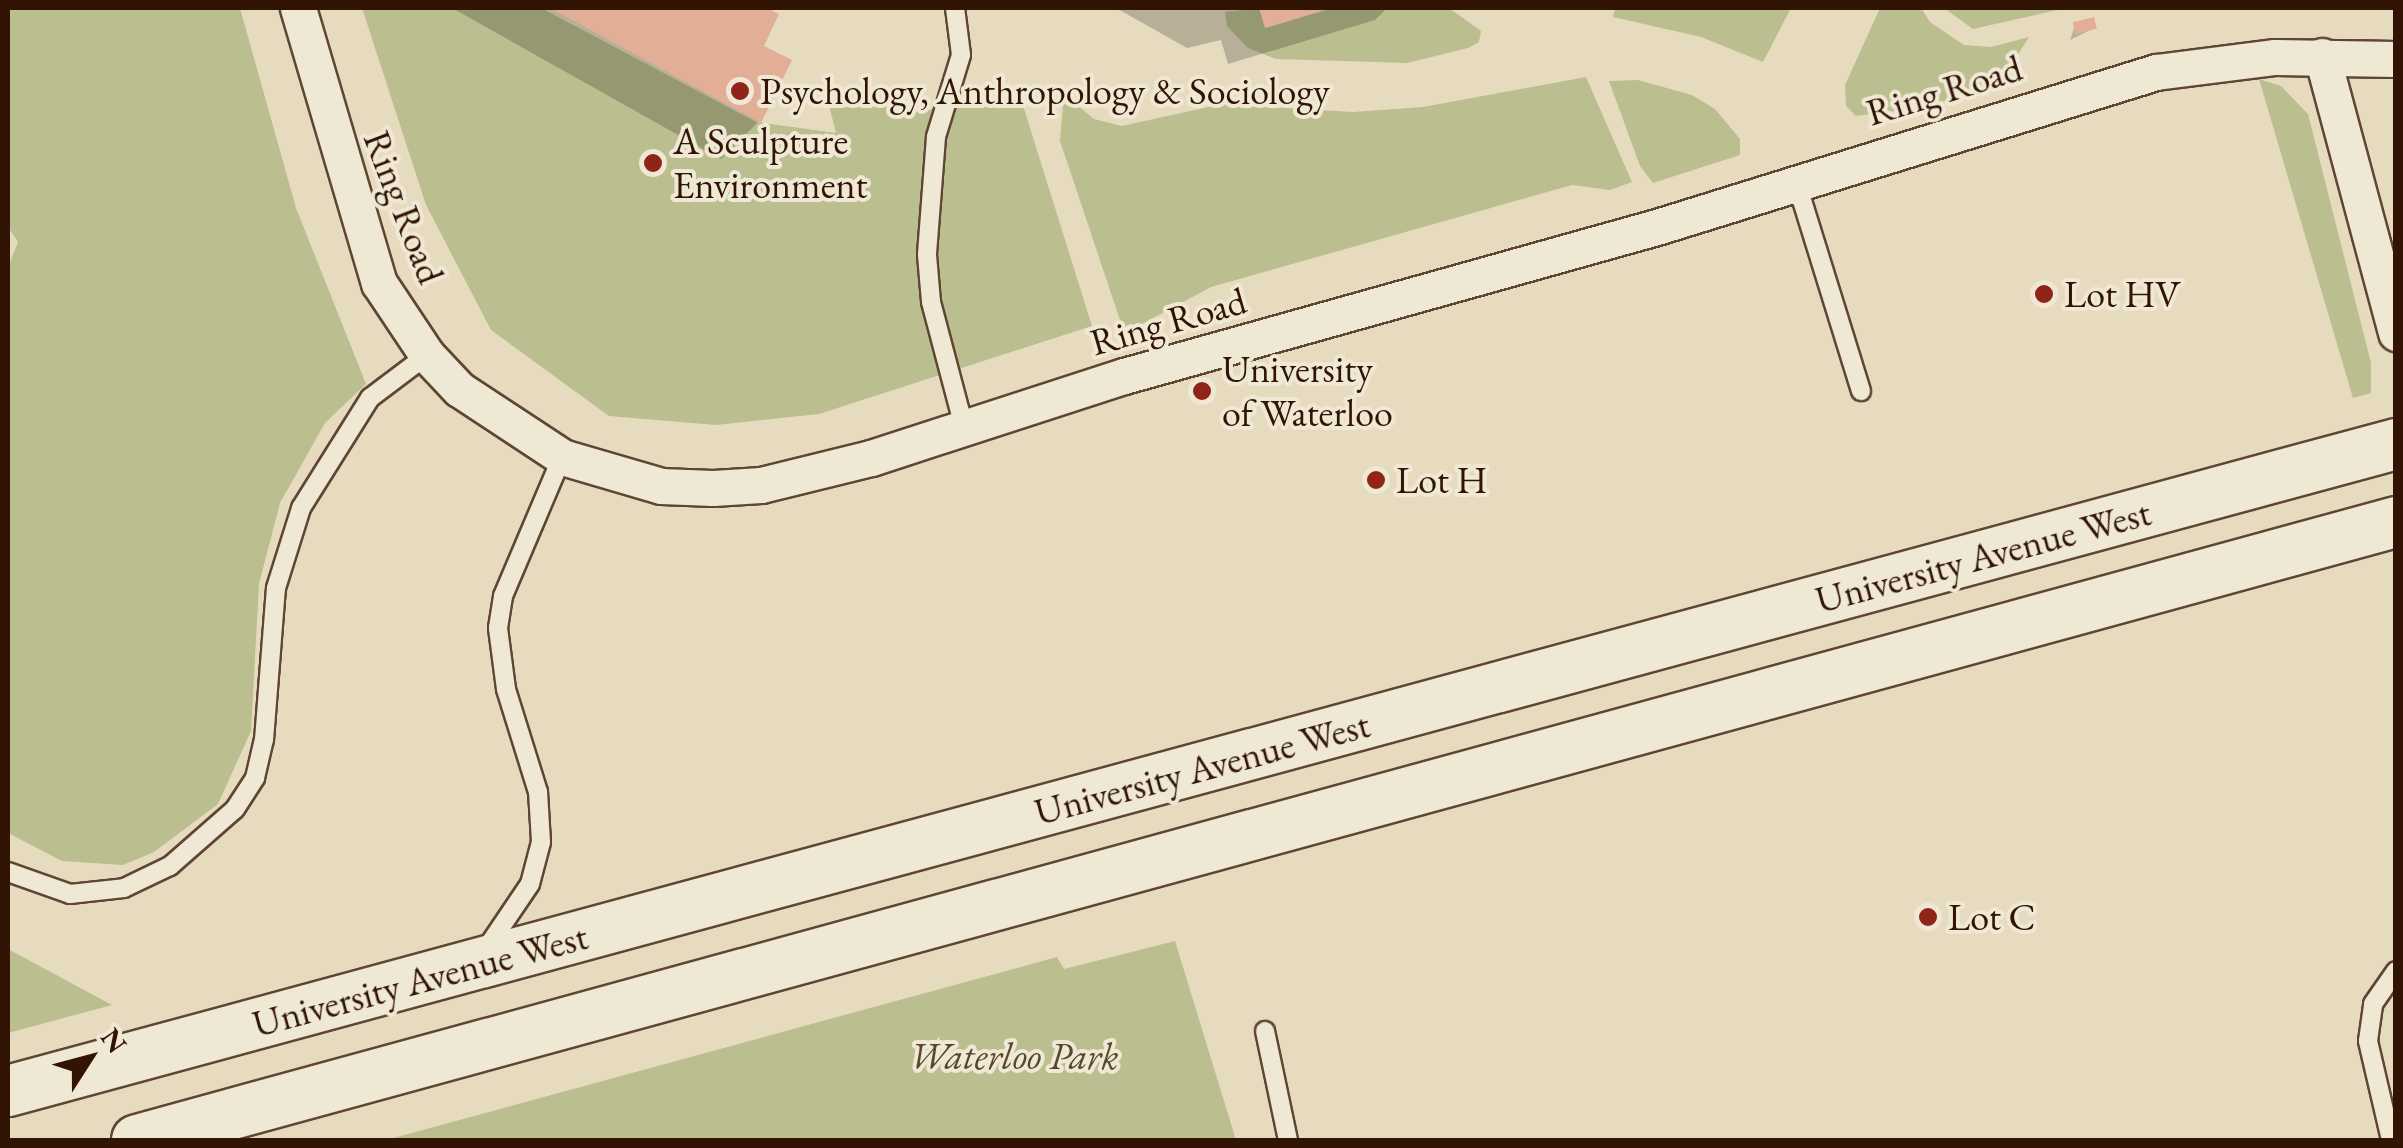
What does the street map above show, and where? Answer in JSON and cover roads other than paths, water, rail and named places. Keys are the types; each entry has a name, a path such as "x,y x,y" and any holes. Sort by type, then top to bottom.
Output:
{"main road":[{"name":"University Avenue West","path":"8,1090 2396,444"},
{"name":"University Avenue West","path":"137,1140 2396,522"}],"street":[{"name":"Ring Road","path":"298,8 379,283 427,355 459,389 562,457 661,486 713,488 761,485 872,458 964,427 1660,226 1796,180 2156,72 2322,56 2396,59"},
{"path":"2322,56 2396,333"}],"lane":[{"path":"955,8 961,56 936,136 926,255 931,302 964,427"},
{"path":"1796,180 1861,391"},
{"path":"8,872 70,894 124,888 170,866 235,810 255,778 264,740 276,588 301,508 370,398 427,355"},
{"path":"474,964 530,884 540,842 538,792 506,689 498,628 503,596 562,457"},
{"path":"2391,1140 2368,1040 2373,1004 2396,970"},
{"path":"1265,1031 1288,1140"}],"place":[{"name":"Psychology, Anthropology & Sociology","path":"740,91"},
{"name":"A Sculpture Environment","path":"653,163"},
{"name":"Lot HV","path":"2044,294"},
{"name":"University of Waterloo","path":"1202,391"},
{"name":"Lot H","path":"1376,480"},
{"name":"Lot C","path":"1928,917"}],"park label":[{"name":"Waterloo Park","path":"1014,1056"}]}
